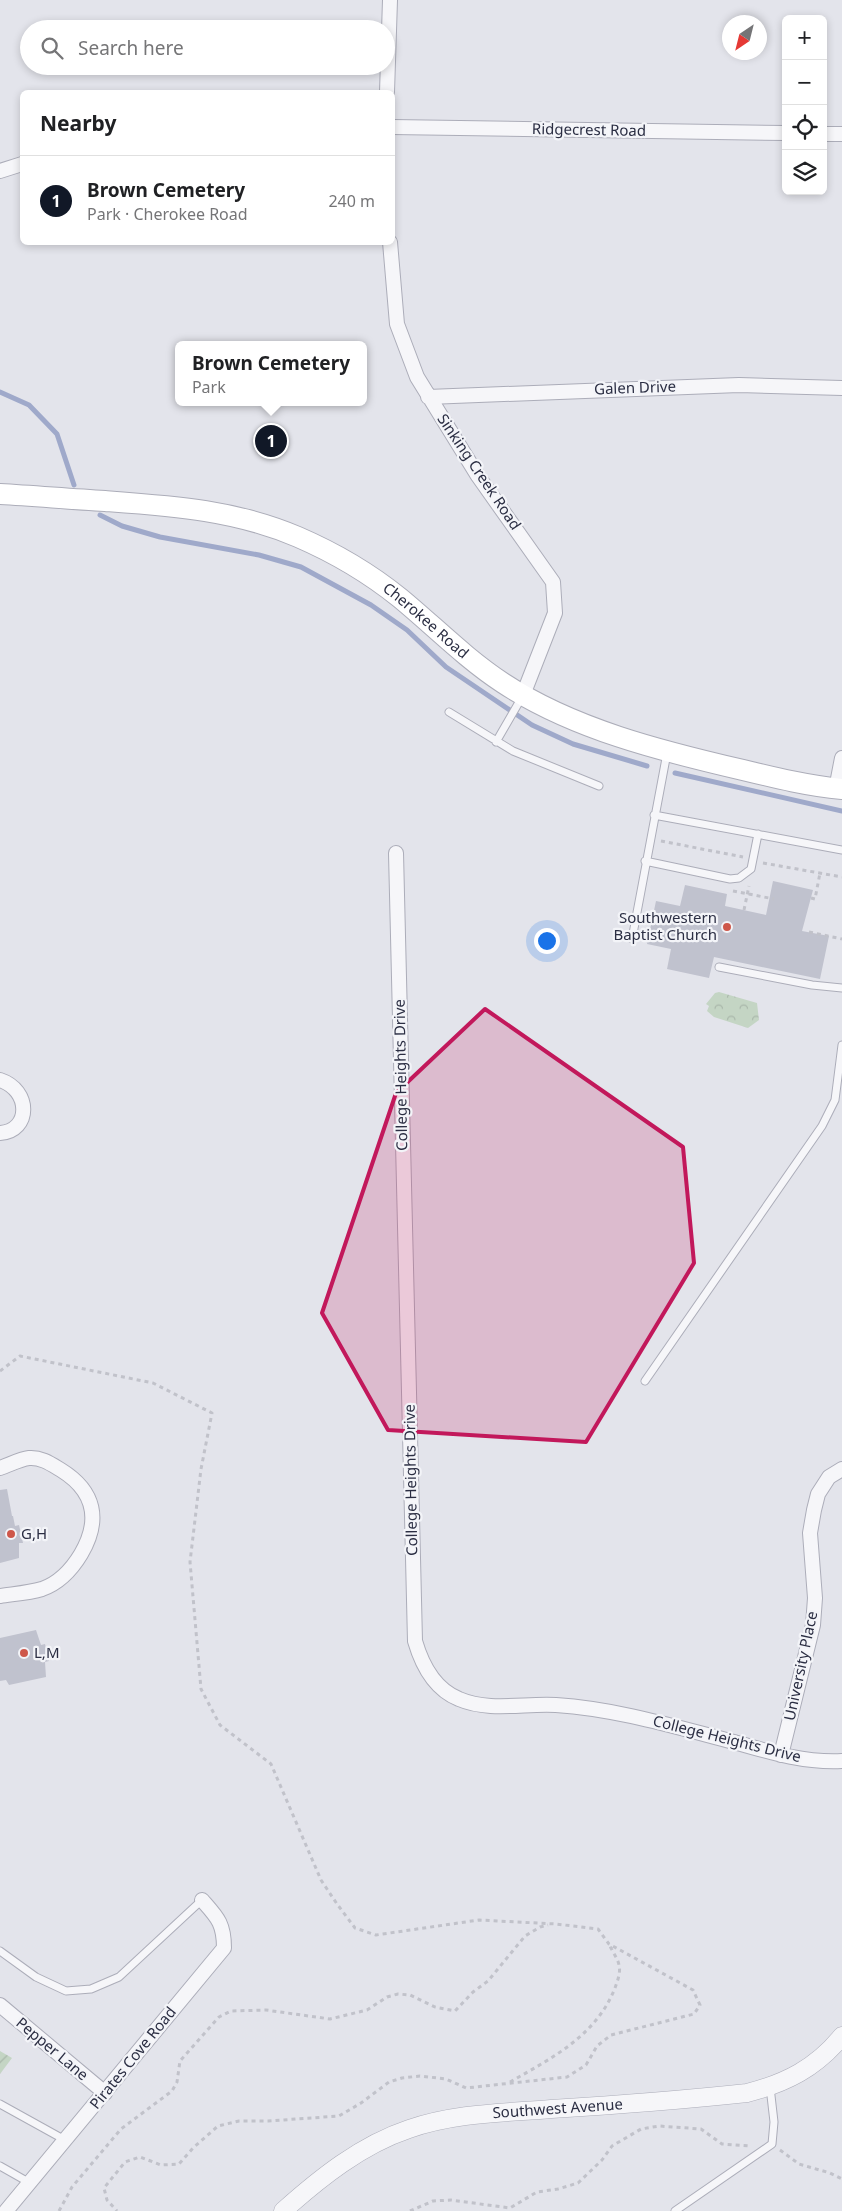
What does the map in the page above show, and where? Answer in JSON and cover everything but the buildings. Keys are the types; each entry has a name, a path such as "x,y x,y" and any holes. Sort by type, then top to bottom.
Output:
{"main road":[{"name":"Cherokee Road","path":"0,494 174,505 230,514 266,524 318,546 377,581 478,665 523,695 596,728 667,750 742,770 839,789"}],"street":[{"path":"390,0 390,20"},
{"path":"388,75 388,90"},
{"name":"Ridgecrest Road","path":"395,126 782,133"},
{"path":"827,134 842,134"},
{"path":"0,171 20,165"},
{"name":"Sinking Creek Road","path":"390,245 397,324 417,378 478,476 554,582 555,613 523,695"},
{"name":"Galen Drive","path":"428,396 739,385 842,388"},
{"path":"839,789 842,758"},
{"name":"College Heights Drive","path":"396,853 415,1641 422,1663 433,1679 448,1694 479,1705 574,1706 638,1717 781,1755 827,1762 842,1761"},
{"path":"0,1080 10,1083 18,1090 23,1110 20,1120 13,1128 0,1133"},
{"path":"0,1468 28,1458 42,1459 69,1474 84,1488 91,1504 94,1518 90,1539 69,1573 42,1588 0,1596"},
{"name":"University Place","path":"781,1755 812,1625 815,1598 810,1533 814,1510 818,1494 829,1477 842,1469"},
{"name":"Pirates Cove Road","path":"6,2211 224,1948 224,1934 220,1922 202,1900"},
{"name":"Pepper Lane","path":"0,2005 104,2093"},
{"name":"Southwest Avenue","path":"283,2211 347,2160 380,2141 408,2129 464,2115 738,2094 770,2087 792,2078 831,2050 842,2036"}],"lane":[{"path":"496,742 523,695"},
{"path":"449,712 496,742 599,786"},
{"path":"632,939 667,750"},
{"path":"654,815 842,850"},
{"path":"645,861 730,880 739,878 751,869 758,834"},
{"path":"719,967 812,985 842,988"},
{"path":"645,1381 822,1126 835,1100 842,1045"},
{"path":"0,1951 36,1977 66,1991 91,1989 119,1977 202,1900"},
{"path":"675,2211 772,2144 774,2122 770,2087"},
{"path":"0,2104 66,2140"},
{"path":"0,2166 30,2183"}],"path":[{"path":"650,839 842,877"},
{"path":"762,870 763,862"},
{"path":"811,898 815,899 820,873"},
{"path":"744,910 748,887 754,882"},
{"path":"731,890 774,899"},
{"path":"809,932 842,938"},
{"path":"0,1371 20,1356 153,1383 212,1413 201,1469 190,1562 201,1688 220,1726 271,1764 321,1880 355,1928 376,1935 479,1920 556,1924 598,1929 609,1944 620,1966 618,1979 599,2019 582,2036 556,2055 507,2084"},
{"path":"60,2211 62,2203 72,2187 121,2129 172,2090 177,2082 180,2061 219,2017 237,2009 291,2012 319,2019 330,2019 367,2010 386,1997 398,1994 410,1995 435,2007 455,2011 473,1992 488,1980 525,1936 540,1927 556,1924"},
{"path":"117,2211 107,2200 104,2188 125,2162 140,2157 161,2166 179,2164 193,2148 218,2126 239,2121 339,2116 361,2103 389,2082 402,2078 420,2076 446,2079 466,2088 567,2078 586,2065 597,2046 611,2035 694,2014 700,2005 692,1990 609,1944"},
{"path":"410,2211 433,2201 451,2200 510,2208 536,2192 558,2190 578,2183 602,2160 612,2146 641,2129 659,2126 701,2130 722,2144 756,2146 772,2144 800,2164 830,2173 842,2179"}],"highlighted area":[{"path":"485,1009 683,1147 694,1263 586,1442 388,1430 322,1313 396,1093"}],"green space":[{"path":"719,992 757,1003 759,1020 748,1028 714,1017 707,1011 709,1006 706,1004 715,993"},
{"path":"0,2051 12,2058 0,2074"}],"waterway":[{"path":"0,392 29,405 57,434 74,485"},
{"path":"100,515 122,526 160,537 259,555 301,567 371,605 407,630 446,667 532,725 573,744 647,766"},
{"path":"675,773 842,811"}],"place":[{"name":"Brown Cemetery","path":"271,441"},
{"name":"Southwestern Baptist Church","path":"727,927"},
{"name":"G,H","path":"11,1534"},
{"name":"L,M","path":"24,1653"}]}
